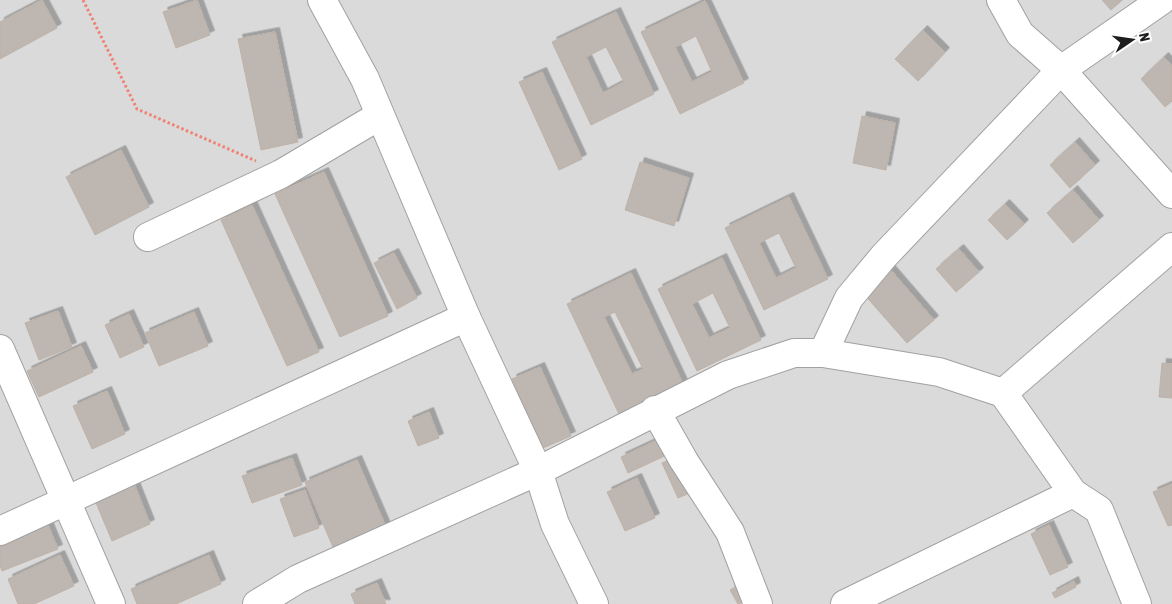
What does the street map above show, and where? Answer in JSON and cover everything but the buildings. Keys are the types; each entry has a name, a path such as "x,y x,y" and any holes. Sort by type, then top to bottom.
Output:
{"street":[{"path":"322,0 365,79 379,116 466,317 538,471 555,524 594,604"},
{"path":"1001,0 1020,34 1062,70 1172,194"},
{"path":"823,353 849,298 884,256 1062,70 1162,0"},
{"path":"148,238 281,174 379,116"},
{"path":"1003,393 1172,247"},
{"path":"0,531 466,317"},
{"path":"0,349 44,454 112,604"},
{"path":"257,604 298,579 538,471 584,449 655,410 728,375 794,353 823,353 939,372 1003,393 1073,492 1099,510 1136,604"},
{"path":"655,410 684,461 730,532 758,604"},
{"path":"845,604 1073,492"}],"path":[{"path":"83,0 137,109 245,155 281,174"}],"shaded area":[{"path":"0,0 1172,0 1172,604 0,604"}]}
